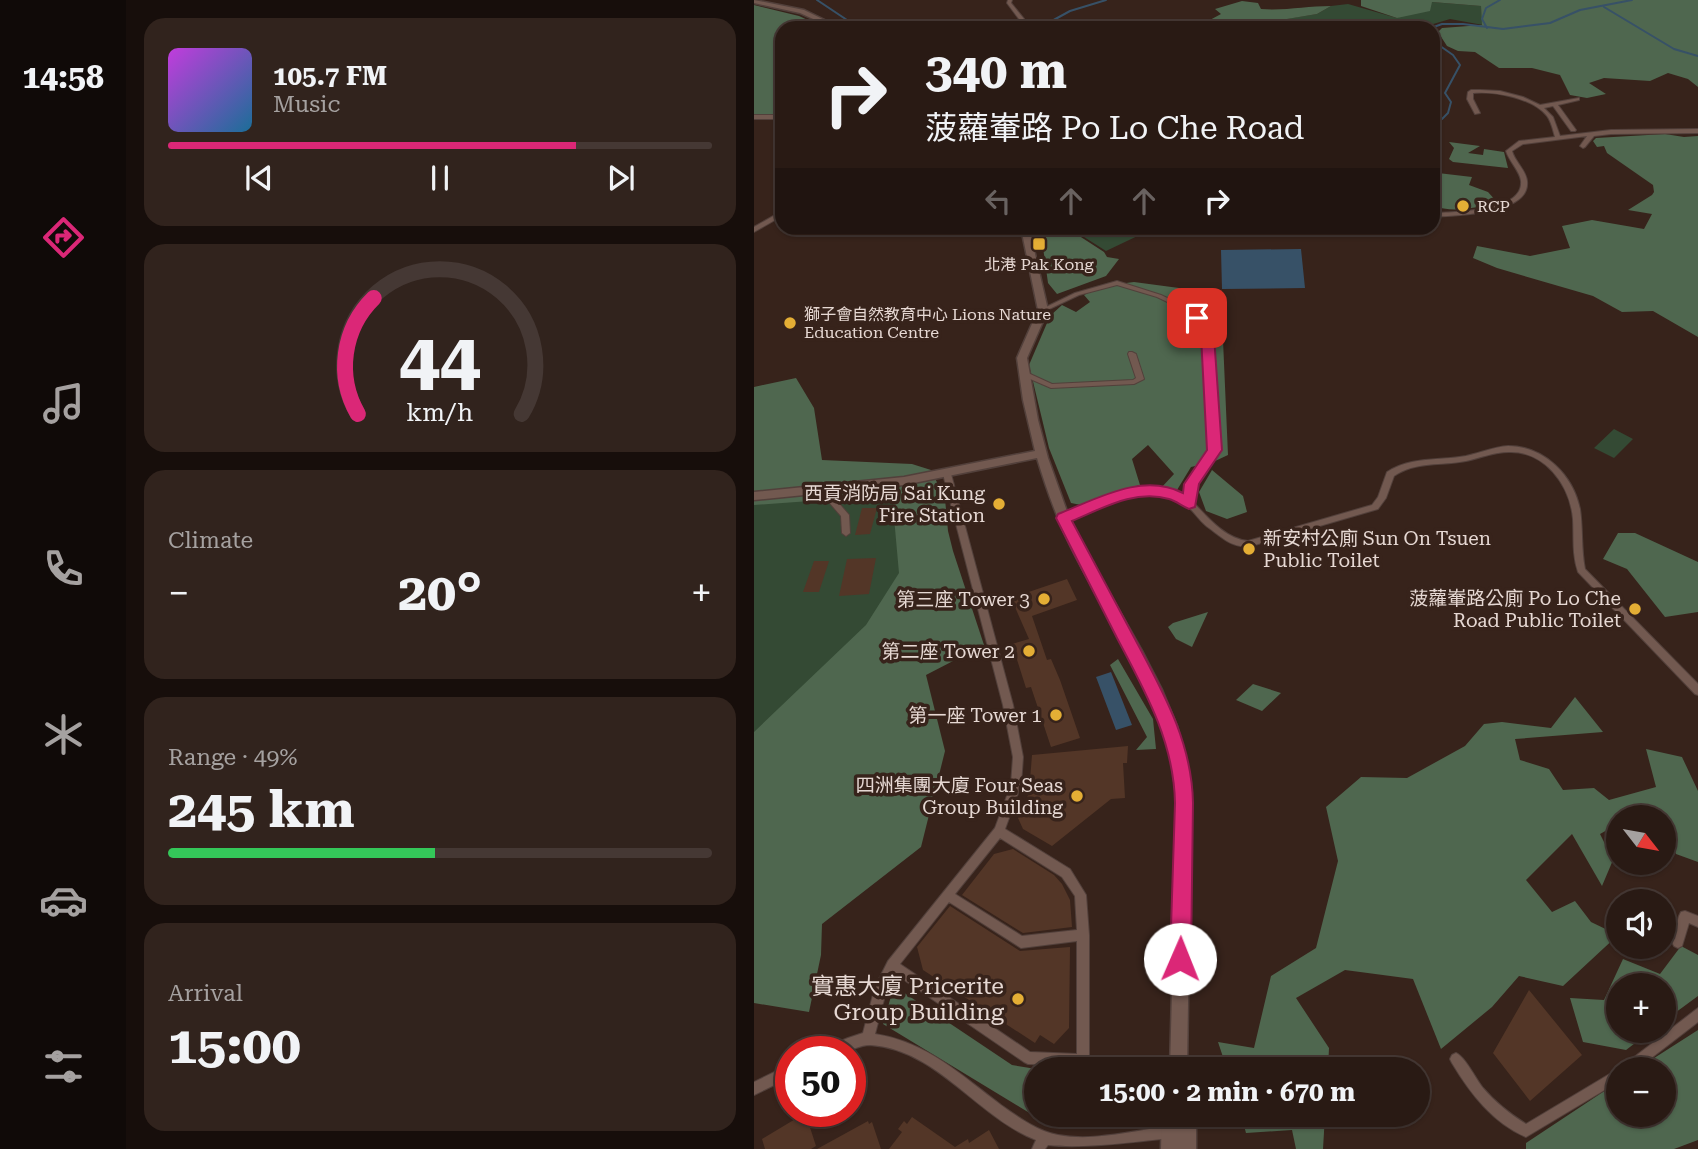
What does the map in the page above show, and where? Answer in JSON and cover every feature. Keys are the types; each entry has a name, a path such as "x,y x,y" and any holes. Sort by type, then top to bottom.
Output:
{"main road":[{"path":"754,1 802,11 824,21"},
{"path":"1027,235 1043,310 1022,358 1039,454 1063,518 1165,712 1180,765 1184,803 1179,1057"},
{"path":"754,496 948,474 1039,454"}],"street":[{"path":"1010,0 1009,4 1022,19 1020,21"},
{"path":"1477,113 1469,95 1478,91 1504,93 1539,107 1550,117 1558,138"},
{"path":"1539,107 1577,99"},
{"path":"1555,104 1573,130"},
{"path":"754,117 775,117"},
{"path":"1440,214 1492,209 1514,201 1522,194 1524,182 1509,155 1511,148 1524,142 1592,134 1698,131"},
{"path":"1584,146 1592,134"},
{"path":"754,230 775,217"},
{"path":"1043,310 1077,294 1117,283 1159,296 1184,307 1197,318 1207,336 1215,450 1192,484 1189,503"},
{"path":"1025,375 1051,386 1134,382 1140,379 1132,354"},
{"path":"1063,518 1129,492 1144,490 1174,495 1189,503 1208,523 1236,543 1260,542 1371,509 1382,498 1390,474 1413,463 1465,459 1509,449 1537,455 1558,471 1575,502 1576,553 1581,570 1698,691"},
{"path":"948,474 1008,705 1018,757 1012,799 999,831 892,965 881,987 868,1039 913,1051 1026,1128 1041,1143 1110,1147 1132,1137 1179,1132"},
{"path":"834,488 832,501 845,515 846,533"},
{"path":"999,831 1066,873 1080,895 1083,934 1083,1057"},
{"path":"947,895 1021,942 1083,934"},
{"path":"1678,943 1685,916 1698,922"},
{"path":"892,965 1027,1057"},
{"path":"1643,1057 1698,1014"},
{"path":"1456,1059 1480,1097 1496,1112 1526,1131 1606,1082"},
{"path":"754,1089 775,1078"}],"green space":[{"path":"1361,0 1698,0 1698,87 1688,79 1668,73 1650,81 1604,78 1589,83 1606,94 1587,98 1570,95 1560,75 1532,68 1499,68 1475,52 1458,51 1447,46 1440,30 1482,25 1481,6 1432,2 1430,11 1397,18 1361,6"},
{"path":"1242,1 1258,3 1261,9 1331,6 1317,14 1287,19 1289,21 1208,21 1221,14 1215,9"},
{"path":"1432,2 1481,6 1483,25 1450,19 1440,22 1286,19 1317,14 1331,6 1348,4 1397,18"},
{"path":"754,5 810,21 775,21 775,114 754,114"},
{"path":"1665,134 1698,136 1698,337 1653,311 1622,312 1593,296 1497,268 1473,258 1477,246 1530,256 1570,248 1562,226 1592,220 1644,229 1652,214 1628,210 1652,195 1653,185 1607,153 1604,146 1597,147 1593,141 1596,138"},
{"path":"1449,142 1480,146 1468,153 1483,155 1484,149 1504,152 1508,168 1453,162 1449,159 1454,148"},
{"path":"1440,173 1472,177 1469,185 1488,192 1497,202 1473,208 1441,208"},
{"path":"1040,235 1078,235 1104,252 1107,257 1119,259 1106,276 1057,294 1048,283"},
{"path":"1081,235 1140,235 1106,251"},
{"path":"1134,282 1179,288 1208,297 1222,317 1228,455 1191,467 1177,490 1161,488 1174,474 1148,445 1132,459 1140,485 1117,491 1086,506 1071,503 1049,448 1029,365 1050,316 1062,305 1076,312 1090,302 1084,295 1102,286"},
{"path":"796,378 814,408 822,460 912,464 931,470 945,499 953,551 984,645 926,675 945,751 921,847 822,924 821,955 809,1012 754,1003 754,732 866,625 899,573 892,495 754,505 754,387"},
{"path":"1614,429 1633,439 1614,458 1594,448"},
{"path":"1212,470 1243,496 1247,512 1227,519 1206,511 1199,492"},
{"path":"929,490 913,582 754,755 754,501 819,496 824,500 841,498 852,504 867,498"},
{"path":"1618,533 1635,533 1698,562 1698,612 1665,617 1627,569 1603,559"},
{"path":"1208,612 1192,647 1176,639 1168,627 1173,623"},
{"path":"1118,659 1153,719 1156,749 1136,750 1147,737 1110,665"},
{"path":"1253,684 1281,693 1262,711 1236,700"},
{"path":"1575,697 1603,732 1515,739 1520,760 1549,769 1563,790 1594,788 1609,800 1656,787 1646,749 1682,757 1698,791 1698,862 1676,854 1676,805 1606,805 1606,831 1600,834 1606,846 1607,875 1602,886 1572,834 1526,880 1552,912 1575,901 1591,922 1606,929 1606,946 1563,986 1519,976 1492,1007 1441,1049 1413,979 1345,970 1296,998 1329,1048 1329,1057 1223,1057 1218,1042 1254,1048 1271,976 1316,948 1338,861 1326,807 1361,777 1407,778 1465,746 1484,724 1502,722 1551,728"},
{"path":"1681,946 1698,955 1698,996 1676,1012 1676,973 1661,973 1671,959 1676,959 1676,953"},
{"path":"1623,959 1658,973 1617,973"},
{"path":"894,986 1012,1065 1024,1067 1024,1110 883,1024"},
{"path":"1606,996 1606,1043 1635,1043 1626,1050 1583,1042 1570,998 1604,1000"},
{"path":"1698,1030 1698,1140 1674,1149 1526,1149 1526,1143 1606,1090 1606,1127 1676,1127 1676,1057 1656,1057"},
{"path":"1244,1127 1324,1127 1323,1149 1296,1149 1292,1130 1246,1133"}],"water":[{"path":"1301,249 1305,288 1222,289 1221,250"},
{"path":"1111,672 1132,725 1116,730 1096,677"}],"building":[{"path":"862,508 877,508 870,534 855,535"},
{"path":"876,558 869,594 839,596 847,559"},
{"path":"814,561 829,561 819,592 803,592"},
{"path":"1067,579 1077,600 1032,616 1047,660 1051,659 1060,680 1080,738 1051,747 1031,687 1026,688 1012,644 1029,639 1011,598"},
{"name":"四洲集團大廈 Four Seas Group Building","path":"1128,746 1127,763 1123,763 1125,798 1111,799 1052,846 1023,829 1018,818 1029,793 1032,755"},
{"path":"1013,849 1054,875 1062,884 1070,900 1072,927 1023,933 962,895 994,854"},
{"name":"實惠大廈 Pricerite Group Building","path":"950,906 1020,951 1070,947 1069,1028 1054,1044 1040,1035 1035,1043 923,970 917,947"},
{"path":"1529,990 1582,1055 1530,1101 1493,1053"},
{"path":"912,1117 955,1147 968,1139 969,1143 989,1130 999,1149 889,1149 902,1132 898,1129 904,1121 907,1124"},
{"path":"866,1122 872,1122 881,1149 817,1149 857,1127 866,1127"},
{"path":"782,1127 810,1127 816,1146 811,1149 765,1149 762,1139"}],"waterway":[{"path":"817,0 848,21"},
{"path":"1052,21 1070,11 1106,0"},
{"path":"1486,27 1482,19 1486,8 1500,0"},
{"path":"1486,27 1503,29 1550,23 1580,10 1632,0"},
{"path":"1604,7 1674,49 1698,56"},
{"path":"1440,25 1486,27"},
{"path":"1440,46 1453,55 1460,65 1445,93 1451,102 1448,113 1440,119"}],"place":[{"name":"RCP","path":"1463,206"},
{"name":"北港 Pak Kong","path":"1039,244"},
{"name":"獅子會自然教育中心 Lions Nature Education Centre","path":"790,323"},
{"name":"西貢消防局 Sai Kung Fire Station","path":"999,504"},
{"name":"新安村公廁 Sun On Tsuen Public Toilet","path":"1249,549"},
{"name":"第三座 Tower 3","path":"1044,599"},
{"name":"菠蘿輋路公廁 Po Lo Che Road Public Toilet","path":"1635,609"},
{"name":"第二座 Tower 2","path":"1029,651"},
{"name":"第一座 Tower 1","path":"1056,715"},
{"name":"四洲集團大廈 Four Seas Group Building","path":"1077,796"},
{"name":"實惠大廈 Pricerite Group Building","path":"1018,999"}],"route":[{"path":"1180,959 1184,783 1177,748 1165,712 1116,614 1063,518 1129,492 1144,490 1174,495 1189,503 1192,484 1215,450 1207,336 1197,318"}]}
